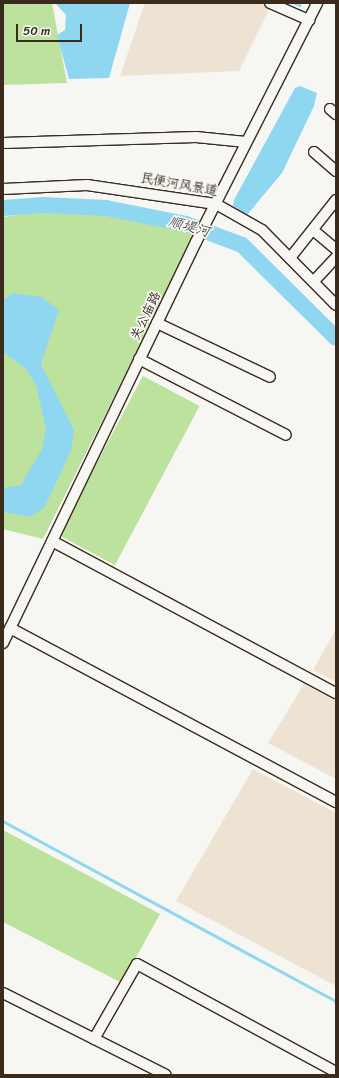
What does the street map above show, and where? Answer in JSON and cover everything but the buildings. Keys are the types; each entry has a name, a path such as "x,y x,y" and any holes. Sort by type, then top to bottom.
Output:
{"street":[{"path":"270,3 309,20"},
{"name":"关公庙路","path":"3,643 196,242 317,3"},
{"path":"3,143 196,137 246,142"},
{"path":"314,152 336,171"},
{"name":"民便河风景道","path":"3,189 87,185 214,207 262,230 336,305"},
{"path":"290,258 336,200"},
{"path":"313,230 336,249"},
{"path":"314,281 336,258"},
{"path":"157,323 270,376"},
{"path":"139,359 286,435"},
{"path":"52,541 336,693"},
{"path":"10,628 336,802"},
{"path":"94,1039 137,964 336,1072"},
{"path":"3,993 167,1074"}],"shaded area":[{"path":"145,3 259,3 270,8 239,71 120,76"},
{"path":"336,629 336,682 313,670"},
{"path":"304,684 336,701 336,779 268,743"},
{"path":"253,769 336,813 336,986 176,901"}],"green space":[{"path":"3,3 52,3 67,83 3,85"},
{"path":"38,212 106,215 160,224 195,235 43,539 3,529 3,217"},
{"path":"143,376 200,406 115,565 58,535"},
{"path":"3,830 160,914 122,983 3,922"}],"water":[{"path":"55,3 130,3 109,78 69,79 57,35 65,30 66,15"},
{"path":"300,86 317,93 314,106 282,173 247,215 233,206 234,200 295,88"},
{"path":"13,293 42,297 59,310 41,364 74,430 71,451 44,508 30,517 3,512 3,488 21,485 42,449 46,429 36,385 26,369 3,352 3,300"}],"waterway":[{"path":"295,3 300,5"},
{"name":"顺堤河","path":"3,208 44,205 106,208 186,224 242,245 336,338"},
{"path":"3,821 336,1001"}]}
